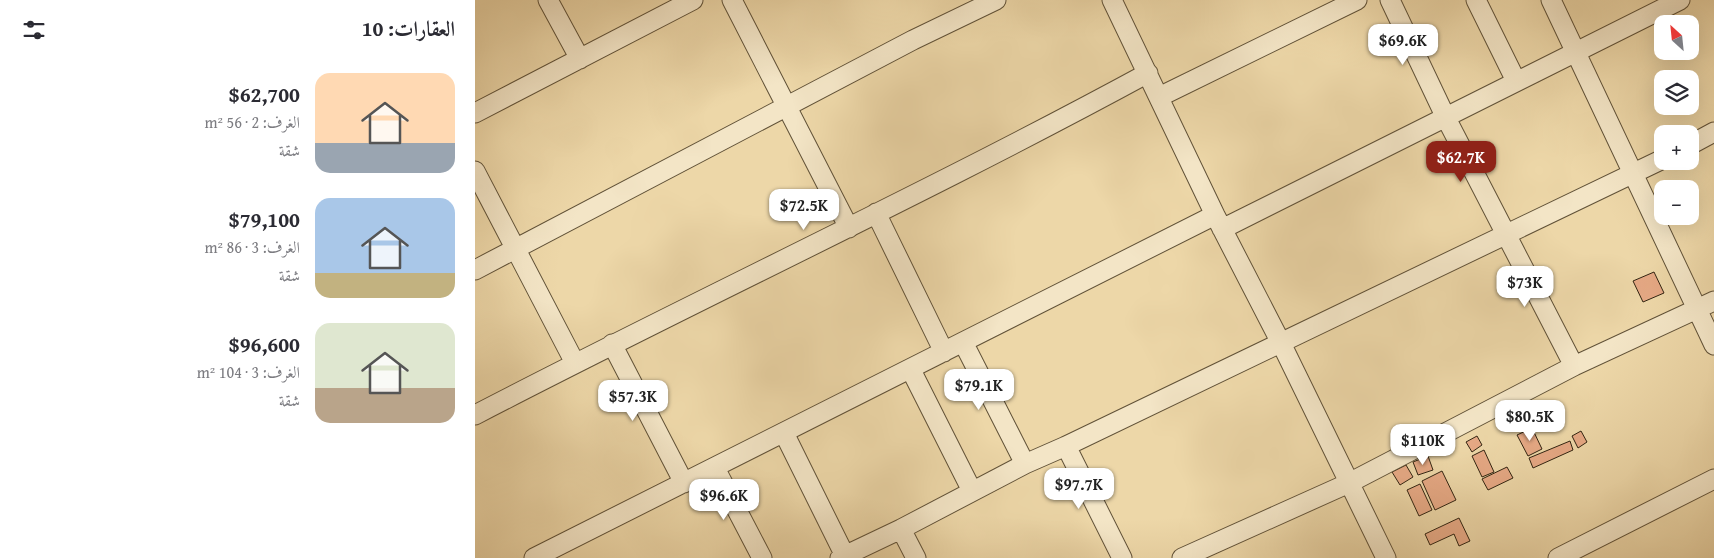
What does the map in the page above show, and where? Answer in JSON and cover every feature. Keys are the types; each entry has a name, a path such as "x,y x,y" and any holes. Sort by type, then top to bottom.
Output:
{"street":[{"path":"548,0 580,59"},
{"path":"475,113 693,0"},
{"path":"732,0 849,228"},
{"path":"475,270 788,108 913,40 996,0"},
{"path":"1112,0 1219,222 1281,343 1386,558"},
{"path":"1159,97 1357,0"},
{"path":"1390,0 1446,118 1574,366"},
{"path":"1476,0 1516,81"},
{"path":"1551,0 1714,345"},
{"path":"534,558 911,370 963,342 1446,118 1516,81 1680,0"},
{"path":"475,415 612,344 849,228 1148,73"},
{"path":"1699,140 1714,132"},
{"path":"784,433 842,557 901,529 1025,464 1654,164"},
{"path":"475,171 575,363"},
{"path":"876,213 944,352"},
{"path":"1182,558 1349,483 1574,366 1714,301"},
{"path":"963,342 1025,464"},
{"path":"612,344 684,484"},
{"path":"911,370 972,491"},
{"path":"1066,446 1122,558"},
{"path":"715,468 762,558"},
{"path":"1558,558 1714,479"},
{"path":"901,529 916,558"}],"building":[{"path":"1654,272 1664,293 1643,302 1633,281"},
{"path":"1542,404 1549,418 1538,423 1532,409"},
{"path":"1532,428 1542,449 1528,456 1517,435"},
{"path":"1581,431 1587,442 1578,448 1572,436"},
{"path":"1477,436 1482,445 1472,452 1466,442"},
{"path":"1570,441 1573,450 1533,468 1529,458"},
{"path":"1484,450 1494,472 1482,477 1472,456"},
{"path":"1428,456 1433,470 1418,475 1413,462"},
{"path":"1406,465 1413,477 1400,485 1392,472"},
{"path":"1507,467 1513,478 1488,490 1482,479"},
{"path":"1442,471 1456,500 1435,510 1422,481"},
{"path":"1420,484 1432,510 1419,516 1407,490"},
{"path":"1459,518 1470,541 1459,546 1454,534 1430,545 1425,534"}]}
